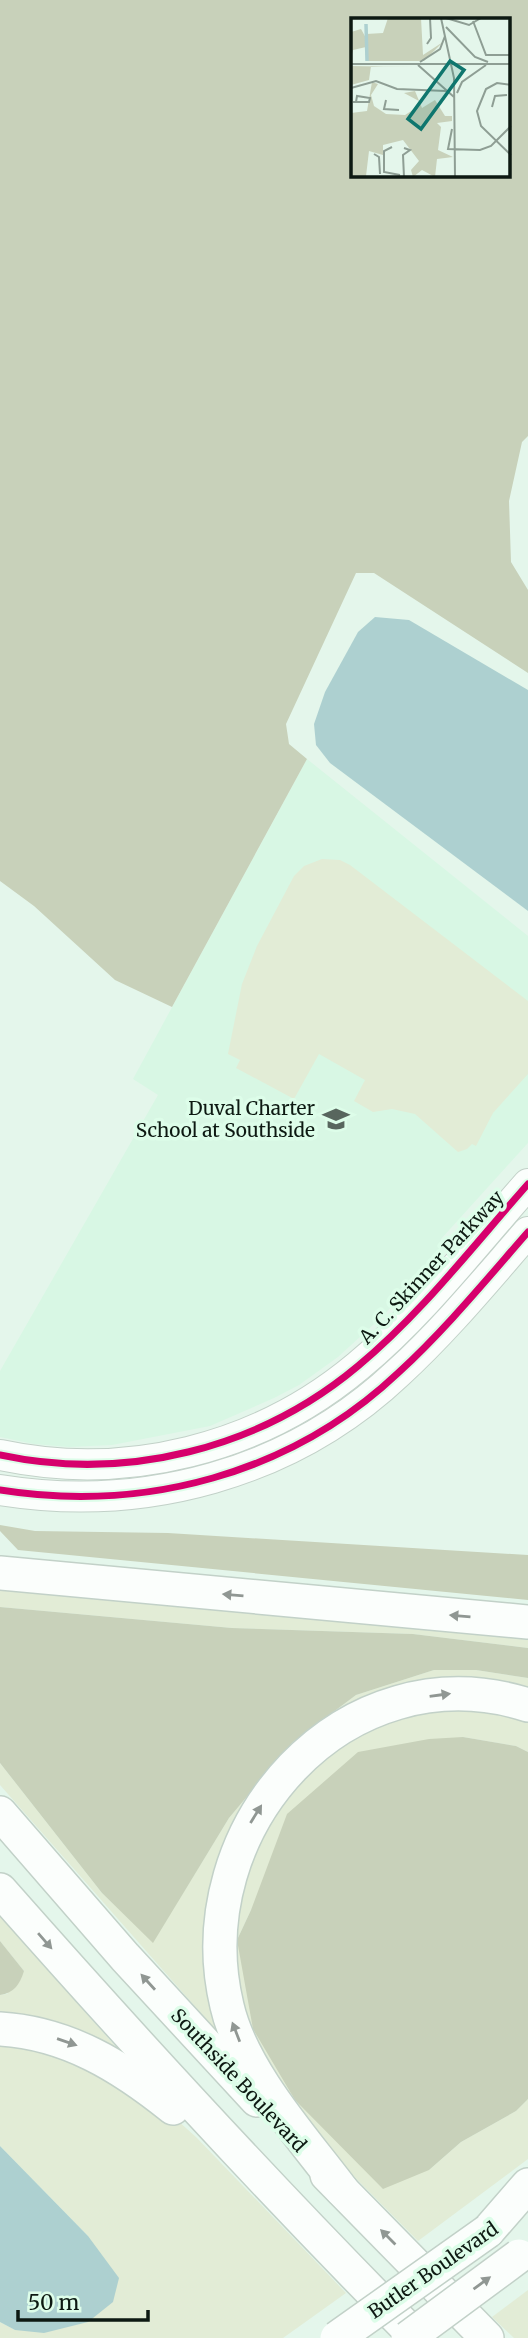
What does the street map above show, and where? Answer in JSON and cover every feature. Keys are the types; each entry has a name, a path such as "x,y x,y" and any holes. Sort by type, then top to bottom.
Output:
{"highway":[{"path":"0,1573 528,1622"},
{"path":"342,2190 250,2064 236,2036 227,2007 219,1951 220,1925 230,1871 241,1840 255,1814 291,1768 314,1746 366,1714 391,1704 449,1693 507,1699 528,1705"},
{"name":"Southside Boulevard","path":"0,1813 125,1957 342,2190 487,2338"},
{"path":"0,1890 132,2040 305,2225 417,2338"},
{"path":"0,2029 58,2039 80,2047 132,2076 184,2117 305,2225"},
{"path":"488,2231 528,2185"},
{"name":"Butler Boulevard","path":"337,2338 528,2202"},
{"name":"Butler Boulevard","path":"408,2338 523,2253"}],"main road":[{"name":"A. C. Skinner Parkway","path":"0,1455 49,1464 78,1465 161,1458 233,1439 289,1414 332,1386 380,1347 528,1184"},
{"path":"0,1490 80,1498 143,1494 174,1489 235,1472 293,1447 349,1414 397,1374 528,1232"}],"shaded area":[{"path":"0,0 528,0 528,436 522,442 509,501 511,562 528,590 528,673 374,573 356,573 286,724 289,744 307,759 172,1007 115,980 34,906 0,881"},
{"name":"Duval Charter School at Southside","path":"307,759 528,936 528,1143 441,1239 442,1250 385,1314 338,1357 299,1385 210,1426 112,1445 69,1447 0,1437 0,1371 158,1095 133,1079"},
{"path":"322,859 340,860 350,865 528,1001 528,1074 493,1113 476,1146 472,1144 458,1152 415,1114 392,1109 373,1112 354,1101 365,1080 319,1054 294,1099 236,1068 240,1060 228,1054 242,984 257,946 294,876 304,866"},
{"path":"0,1525 35,1531 168,1533 528,1555 528,1600 18,1550 0,1531"},
{"path":"0,1581 528,1629 528,1648 413,1634 232,1628 0,1607"},
{"path":"0,1607 232,1628 413,1634 528,1648 528,1678 476,1670 434,1670 356,1695 292,1743 229,1818 153,1943 102,1893 0,1763"},
{"path":"434,1670 476,1670 528,1678 528,1697 364,1707 229,1844 228,2044 0,1785 0,1763 102,1893 153,1942 229,1818 292,1743 356,1695"},
{"path":"432,1703 528,1713 528,1752 516,1746 463,1737 251,1910 237,1940 429,2170 461,2142 516,2111 528,2099 528,2159 418,2241 307,2129 260,2063 229,1967 245,1844 330,1744"},
{"path":"463,1737 516,1746 528,1752 528,2099 516,2111 461,2142 429,2170 383,2189 295,2100 253,2029 237,1940 287,1814 358,1752 429,1739"},
{"path":"0,1916 124,2056 0,2021 0,1995 7,1994 24,1971 0,1941"},
{"path":"0,1941 24,1971 16,1987 0,1995"},
{"path":"0,2035 31,2041 168,2112 196,2137 346,2293 283,2338 0,2338 0,2322 15,2330 88,2236 0,2146"},
{"path":"528,2290 528,2338 514,2338 492,2317"}],"water":[{"path":"375,617 409,620 528,690 528,911 330,763 316,745 314,724 325,692 358,632"},
{"path":"0,2146 88,2236 119,2278 113,2302 88,2322 44,2333 15,2330 0,2322"}],"cycle path":[{"path":"0,1455 47,1462 95,1464 143,1461 189,1452 234,1438 278,1419 319,1395 381,1346 446,1279 528,1184"},
{"path":"0,1490 54,1496 108,1496 161,1490 213,1478 263,1460 311,1437 356,1408 415,1357 528,1232"}],"place":[{"name":"Duval Charter School at Southside","path":"336,1119"}]}
